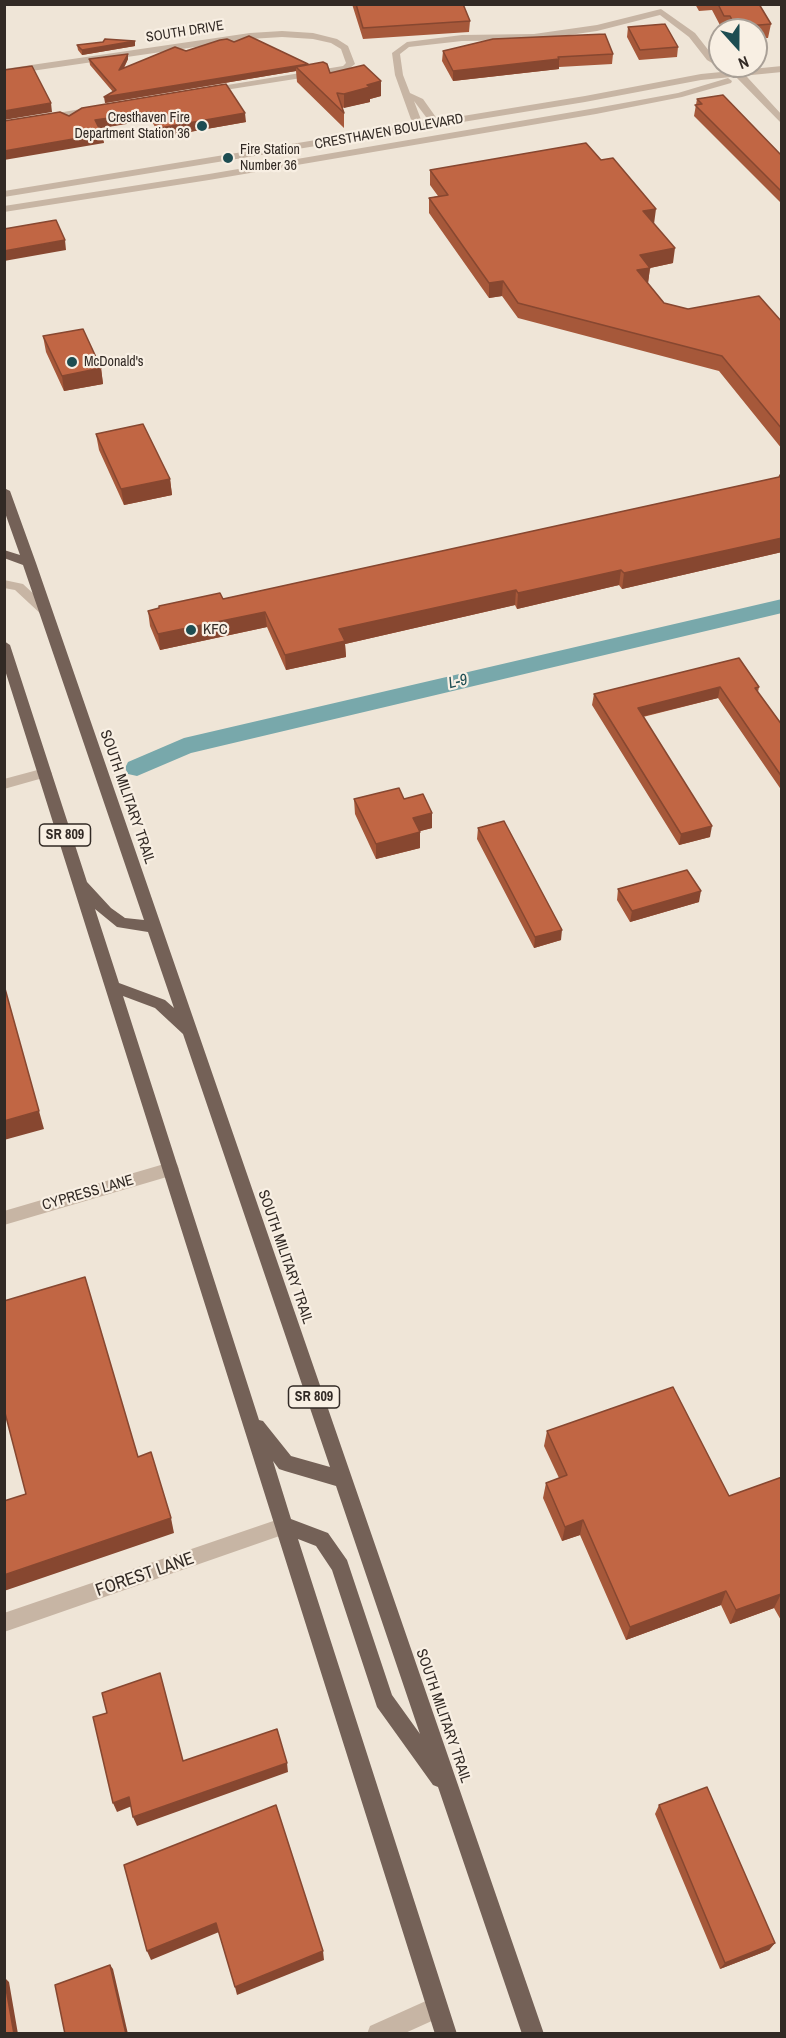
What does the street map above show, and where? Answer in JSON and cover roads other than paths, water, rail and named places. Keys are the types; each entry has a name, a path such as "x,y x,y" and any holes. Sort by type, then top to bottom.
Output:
{"main road":[{"name":"SOUTH MILITARY TRAIL","path":"4,491 533,2034"},
{"path":"4,554 30,563"},
{"name":"SR 809","path":"4,645 446,2034"},
{"path":"79,880 106,912 122,923 153,927"},
{"path":"112,986 160,1004 188,1031"},
{"path":"250,1418 285,1463 343,1479"},
{"path":"285,1526 321,1539 340,1566 384,1700 450,1792"}],"street":[{"path":"418,126 399,75 396,53 407,45 462,38 534,37 597,28 662,12 696,40 708,55"},
{"name":"SOUTH DRIVE","path":"4,72 250,36 282,34 313,36 333,41 345,48 351,59 351,64 346,68 195,93"},
{"path":"696,40 708,45"},
{"name":"CRESTHAVEN BOULEVARD","path":"4,194 585,99 708,77"},
{"name":"CRESTHAVEN BOULEVARD","path":"4,209 596,111 724,84 734,78"},
{"path":"742,78 782,121"},
{"path":"406,95 420,101 435,123"},
{"path":"4,125 101,108"},
{"path":"4,584 19,586 47,613"},
{"path":"4,784 45,773"},
{"name":"CYPRESS LANE","path":"4,1218 171,1169"},
{"name":"FOREST LANE","path":"4,1623 285,1526"},
{"path":"378,2034 437,2007"}],"waterway":[{"name":"L-9","path":"137,768 184,746 782,606"}],"place":[{"name":"Cresthaven Fire Department Station 36","path":"202,126"},
{"name":"Fire Station Number 36","path":"228,158"},
{"name":"McDonald's","path":"72,362"},
{"name":"KFC","path":"191,630"}]}
